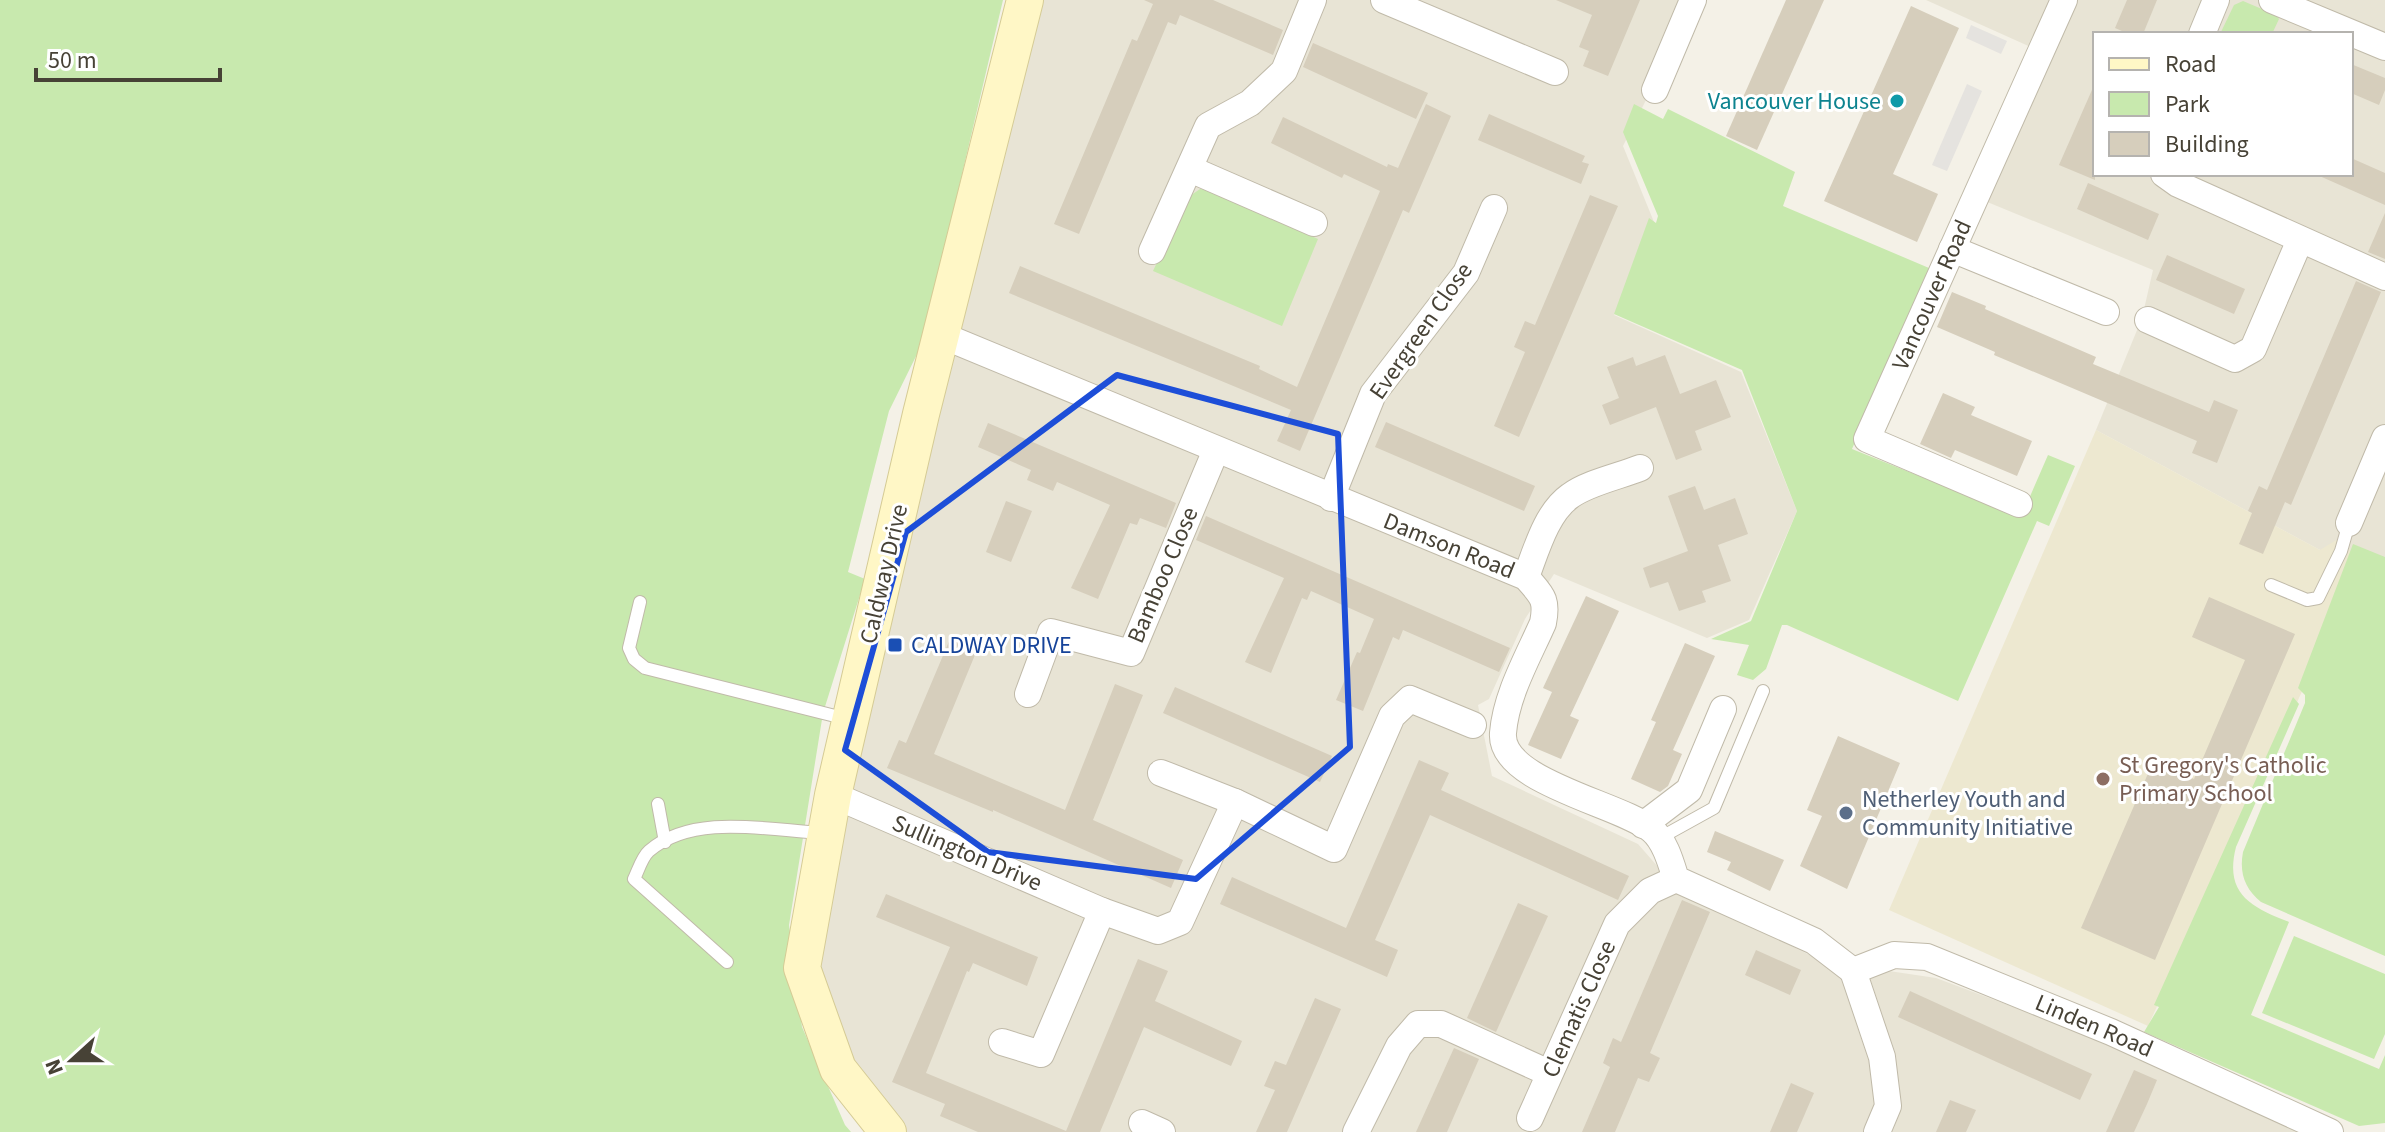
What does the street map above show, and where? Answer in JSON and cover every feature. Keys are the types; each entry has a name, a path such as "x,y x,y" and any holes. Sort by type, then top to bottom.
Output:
{"street":[{"name":"Caldway Drive","path":"888,1132 838,1069 802,968 824,834 941,335 1025,0"},
{"path":"1152,251 1208,126 1250,103 1284,71 1313,0"},
{"path":"1384,0 1555,72"},
{"path":"1655,90 1693,0"},
{"name":"Vancouver Road","path":"2019,504 1867,439 2064,0"},
{"path":"2203,32 2216,0"},
{"path":"2272,0 2349,32"},
{"path":"2353,34 2385,47"},
{"path":"1190,169 1314,223"},
{"path":"2167,176 2178,184 2385,277"},
{"name":"Evergreen Close","path":"1331,498 1373,394 1466,273 1494,208"},
{"path":"2148,320 2235,359 2253,349 2300,240"},
{"path":"1952,249 2106,312"},
{"name":"Damson Road","path":"941,335 1526,577 1545,600 1545,610 1543,623 1512,696 1502,735 1507,748 1517,763 1556,786 1650,832"},
{"path":"2349,523 2385,438"},
{"name":"Bamboo Close","path":"1028,694 1051,632 1131,653 1216,450"},
{"path":"1526,577 1539,543 1559,506 1572,494 1640,468"},
{"path":"1161,773 1235,802 1334,849 1392,716 1410,699 1473,725"},
{"path":"1723,709 1689,790 1650,832 1671,862 1676,879 1814,941 1853,971 1882,1057 1888,1106 1877,1132"},
{"name":"Sullington Drive","path":"833,795 1102,911 1158,931 1180,922 1235,802"},
{"name":"Clematis Close","path":"1530,1118 1617,924 1650,891 1676,879"},
{"path":"1002,1042 1041,1054 1102,911"},
{"name":"Linden Road","path":"1853,971 1894,955 1927,957 2111,1032 2330,1132"},
{"path":"1356,1132 1399,1046 1418,1024 1441,1024 1549,1073"}],"lane":[{"path":"2271,585 2307,600 2318,598 2341,551 2349,523"},
{"path":"640,602 629,648 634,659 645,668 851,719"},
{"path":"1650,832 1714,808 1763,691"},
{"path":"658,804 665,842"},
{"path":"727,962 634,879 647,852 683,832 725,827 824,834"}],"highlighted area":[{"path":"1117,375 1338,434 1350,747 1196,879 988,852 845,750 906,532"}],"shaded area":[{"path":"1025,0 1696,0 1623,146 1654,222 1614,315 1741,372 1797,511 1749,620 1707,638 1554,574 1525,619 1489,699 1478,705 1492,776 1638,844 1679,891 1822,961 1936,978 2171,1066 2307,1132 888,1132 802,968"},
{"path":"1926,0 2385,0 2385,573 2320,550 2096,430 2142,318 2153,270 1980,199 2044,53"},
{"path":"1971,25 2007,41 2001,54 1966,38"},
{"path":"1967,84 1982,91 1947,171 1932,165"},
{"name":"St Gregory's Catholic Primary School","path":"2096,430 2320,550 2346,534 2352,559 2322,648 2148,1026 1889,910"}],"green space":[{"path":"0,0 1003,0 922,344 889,411 848,572 865,579 823,713 789,925 802,1027 845,1125 851,1132 0,1132"},
{"path":"2243,1 2276,15 2279,19 2273,32 2221,32 2234,5"},
{"path":"1634,104 1663,119 1668,109 1795,172 1783,206 1929,268 1852,449 2021,517 2048,455 2075,466 2049,526 2037,521 1958,701 1787,625 1782,625 1766,669 1753,680 1737,675 1749,645 1711,639 1751,621 1797,511 1742,370 1614,314 1649,218 1656,223 1658,216 1623,132"},
{"path":"1200,189 1211,190 1318,239 1282,326 1153,271 1187,198"},
{"path":"2353,544 2385,557 2385,956 2261,902 2247,886 2242,867 2243,852 2305,703 2305,695 2298,688"},
{"path":"2293,697 2299,704 2236,847 2233,863 2237,887 2244,896 2263,911 2289,922 2251,1015 2379,1069 2385,1055 2385,1123 2359,1126 2144,1032 2159,1007 2154,1005"},
{"path":"2294,936 2385,974 2385,1034 2374,1059 2262,1013"}],"building":[{"path":"1144,0 1213,0 1283,30 1273,55 1180,15 1176,25 1168,22 1079,234 1054,224 1132,39 1137,41 1153,4"},
{"path":"1556,0 1640,0 1608,76 1583,66 1589,51 1579,47 1592,15"},
{"path":"1786,0 1824,0 1757,150 1726,136"},
{"path":"2127,0 2157,0 2144,32 2124,32 2115,28"},
{"name":"Vancouver House","path":"1911,6 1959,28 1893,174 1938,194 1917,242 1824,201"},
{"path":"1313,43 1428,93 1416,119 1303,67"},
{"path":"2353,65 2385,78 2385,90 2379,105 2353,94"},
{"path":"2093,88 2095,180 2059,165"},
{"path":"1426,104 1451,116 1409,213 1403,210 1300,451 1277,441 1291,410 1009,293 1020,266 1260,366 1259,369 1297,387 1380,191 1344,174 1342,178 1271,143 1283,117 1387,167 1388,164 1398,168"},
{"path":"1489,114 1585,156 1582,162 1589,164 1581,184 1478,140"},
{"path":"2353,159 2385,173 2385,205 2320,176 2353,176"},
{"path":"2088,183 2159,214 2148,240 2077,209"},
{"path":"1590,195 1618,206 1519,437 1494,426 1525,352 1514,347 1525,321 1535,325"},
{"path":"2385,213 2385,259 2368,252"},
{"path":"2167,255 2245,289 2234,314 2156,280"},
{"path":"2356,281 2381,292 2291,505 2285,502 2263,554 2239,544 2252,513 2248,511 2259,486 2267,490"},
{"path":"1952,292 2096,357 2093,364 2209,412 2214,400 2238,410 2217,463 2192,453 2197,441 1994,355 1995,352 1937,327"},
{"path":"1665,355 1680,394 1716,380 1731,417 1695,431 1702,450 1676,460 1656,407 1610,425 1602,405 1619,398 1607,367 1633,357 1636,366"},
{"path":"1943,393 1975,407 1971,415 2032,441 2017,476 1955,450 1951,458 1920,444"},
{"path":"1386,422 1535,486 1524,511 1375,447"},
{"path":"988,423 1176,503 1166,528 1140,518 1137,525 1130,523 1098,599 1071,588 1110,505 1057,482 1053,491 1027,480 1031,470 978,447"},
{"path":"1695,486 1704,510 1735,498 1748,534 1718,545 1731,581 1702,591 1706,602 1679,611 1668,582 1650,588 1643,568 1688,551 1668,496"},
{"path":"1006,501 1032,511 1011,562 986,552"},
{"path":"1206,516 1510,648 1499,672 1403,630 1399,640 1393,637 1363,711 1336,700 1374,619 1311,591 1307,600 1302,598 1271,673 1245,662 1284,578 1196,540"},
{"path":"1586,596 1619,611 1570,716 1579,720 1561,759 1528,745 1552,692 1543,688"},
{"path":"2209,597 2295,634 2155,960 2081,928 2153,762 2194,779 2245,660 2192,637"},
{"path":"950,639 977,650 934,754 1065,810 1115,684 1143,695 1093,820 1183,860 1171,888 993,810 887,768 899,740 906,743"},
{"path":"1685,643 1715,656 1673,750 1682,754 1668,786 1660,792 1631,779 1656,722 1651,720"},
{"path":"1175,687 1332,756 1320,782 1163,713"},
{"name":"Netherley Youth and Community Initiative","path":"1838,736 1900,763 1847,889 1800,866 1822,816 1807,810"},
{"path":"1419,760 1449,773 1441,790 1629,876 1618,900 1430,815 1375,940 1398,950 1387,977 1220,904 1232,877 1346,928"},
{"path":"1715,831 1784,860 1770,891 1727,870 1731,862 1707,852"},
{"path":"886,894 1038,957 1027,986 973,963 926,1073 1066,1131 1138,959 1168,971 1155,1001 1242,1041 1231,1066 1144,1027 1100,1132 978,1132 940,1116 945,1104 892,1082 950,947 876,917"},
{"path":"1682,900 1710,912 1650,1053 1660,1058 1649,1082 1638,1078 1615,1132 1582,1132 1610,1067 1603,1063 1613,1038 1621,1042"},
{"path":"1518,903 1548,916 1496,1032 1467,1018"},
{"path":"1756,950 1801,970 1790,995 1745,975"},
{"path":"1910,991 2092,1074 2080,1100 1898,1017"},
{"path":"1315,998 1341,1009 1287,1132 1256,1132 1275,1090 1264,1086 1275,1061 1286,1065"},
{"path":"1454,1048 1479,1059 1447,1132 1416,1132"},
{"path":"2134,1070 2157,1080 2147,1104 2134,1132 2106,1132"},
{"path":"1791,1083 1814,1093 1797,1132 1770,1132"},
{"path":"1950,1100 1976,1110 1966,1132 1936,1132"}],"place":[{"name":"Vancouver House","path":"1897,101"},
{"name":"CALDWAY DRIVE","path":"895,645"},
{"name":"St Gregory's Catholic Primary School","path":"2103,779"},
{"name":"Netherley Youth and Community Initiative","path":"1846,813"}]}
